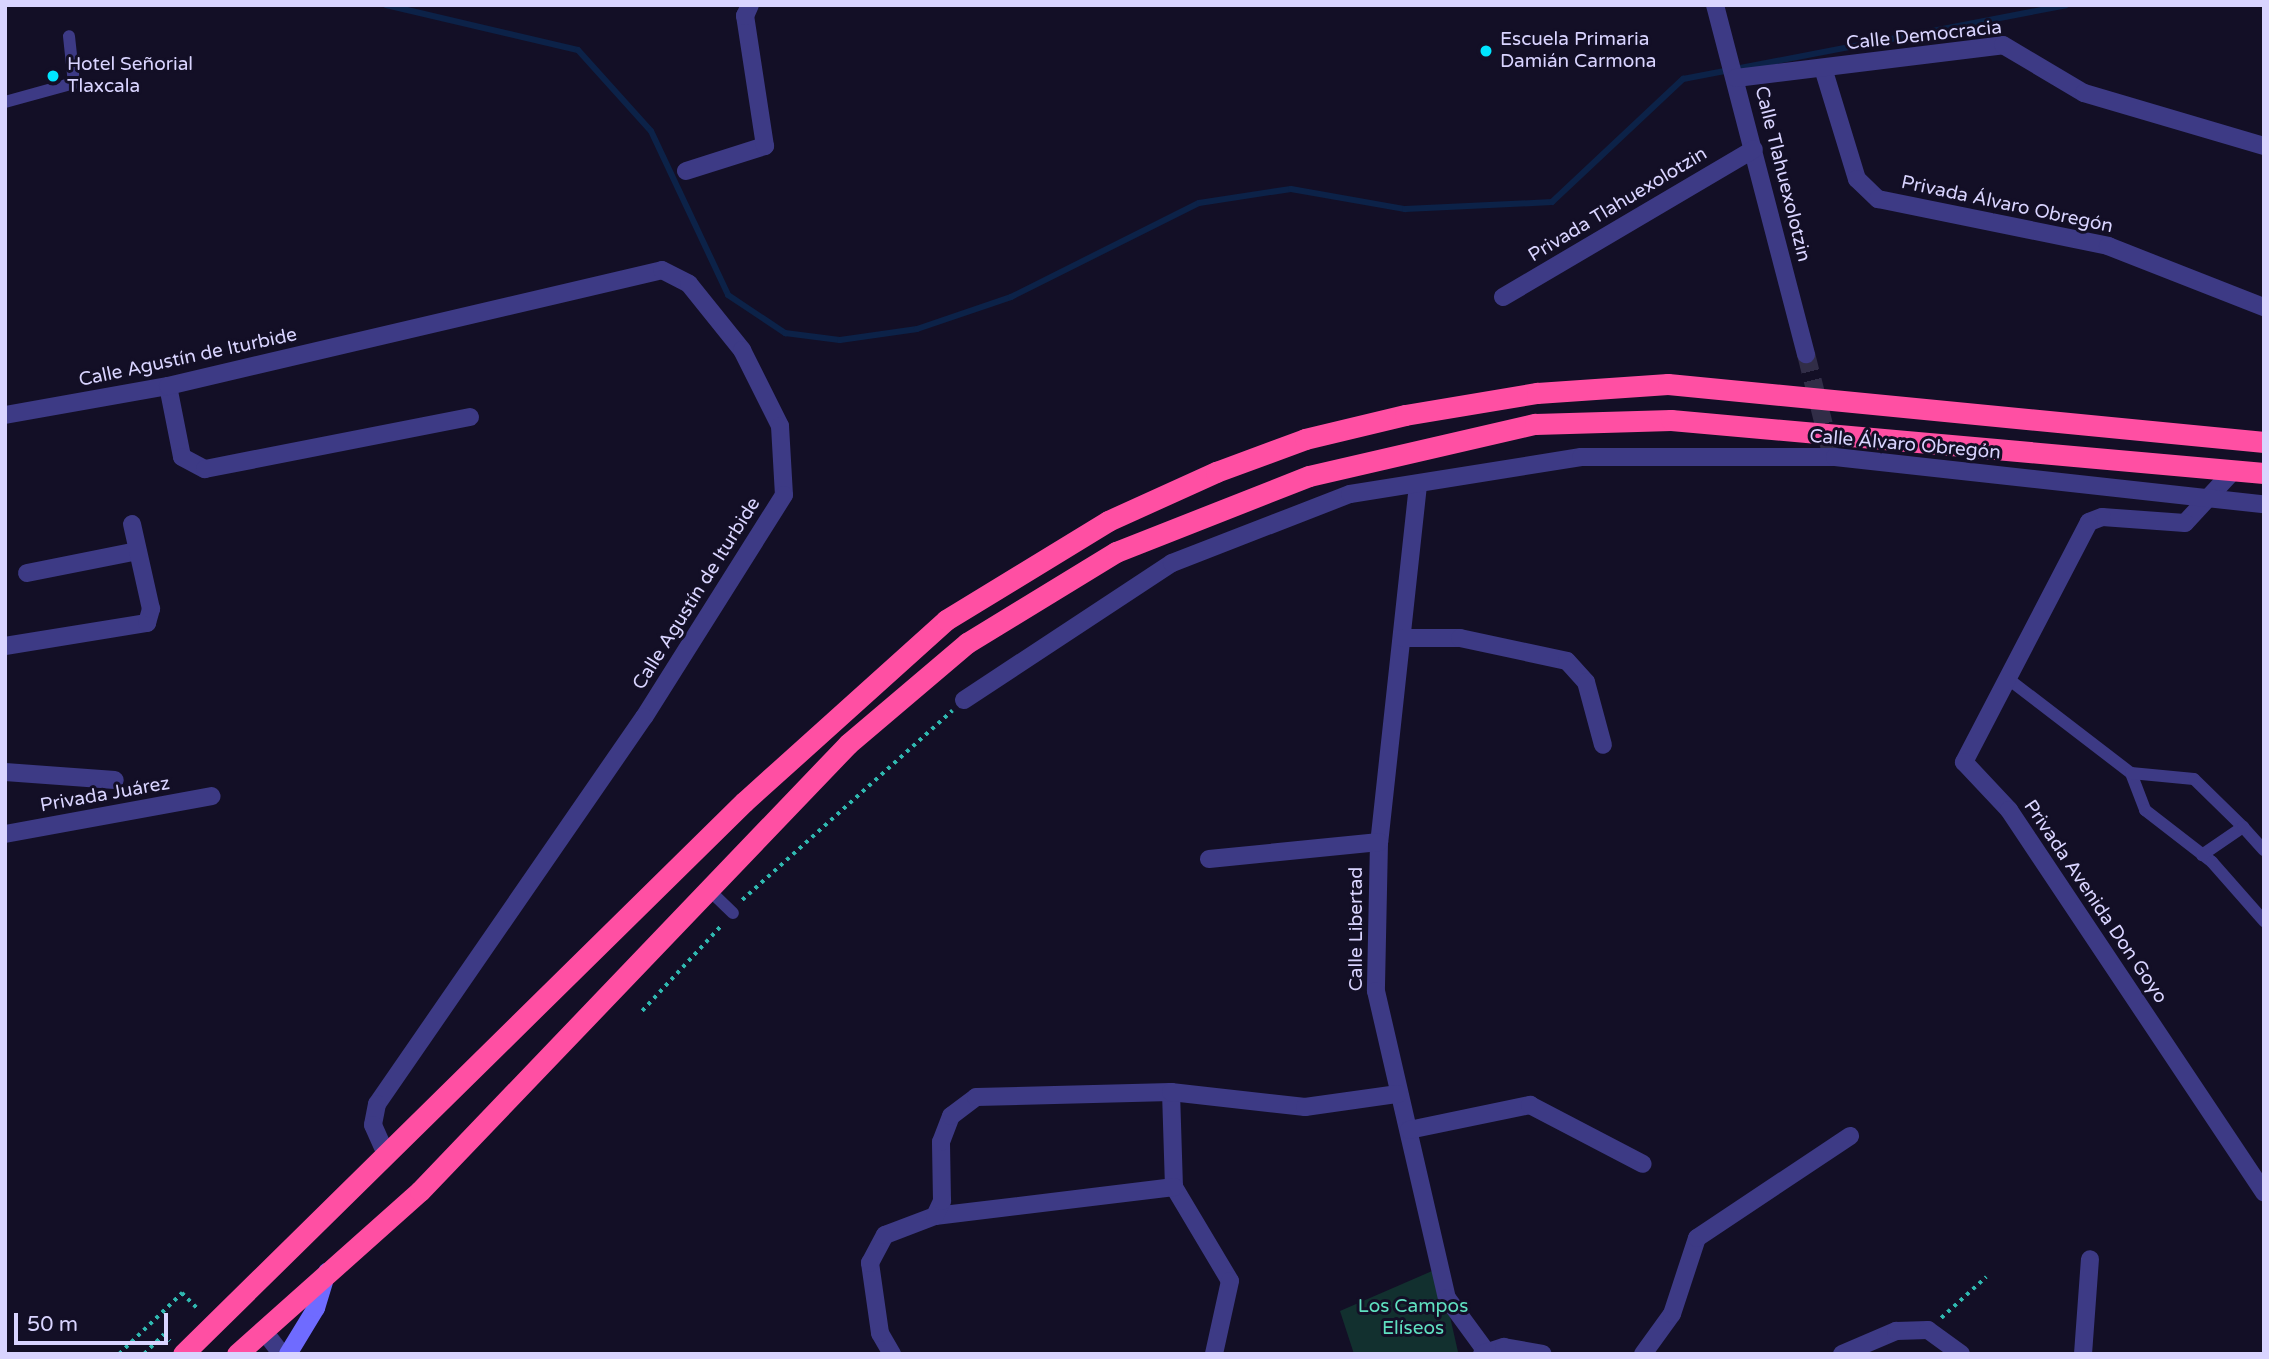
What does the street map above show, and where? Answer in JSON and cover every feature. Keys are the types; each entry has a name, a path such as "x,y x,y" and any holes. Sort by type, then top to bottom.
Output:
{"highway":[{"path":"183,1354 385,1152 744,802 946,620 1108,521 1216,472 1305,439 1405,415 1536,393 1668,384 2264,442"},
{"path":"237,1354 420,1191 707,888 848,744 967,643 1116,552 1225,506 1402,450 1535,424 1671,420 2264,473"}],"main road":[{"path":"288,1354 316,1308 327,1272"}],"street":[{"path":"686,171 765,146 745,16 750,5"},
{"name":"Calle Tlahuexolotzin","path":"1715,5 1806,354"},
{"name":"Calle Democracia","path":"1736,78 2003,44 2084,93 2264,146"},
{"name":"Privada Álvaro Obregón","path":"1823,68 1857,179 1878,199 2108,246 2264,307"},
{"name":"Privada Tlahuexolotzin","path":"1503,298 1754,149"},
{"name":"Calle Agustín de Iturbide","path":"5,415 168,386 662,270 689,284 742,350 780,426 784,495 644,717 377,1104 373,1125 385,1152"},
{"path":"168,386 182,457 205,469 470,417"},
{"name":"Calle Álvaro Obregón","path":"964,701 1172,563 1350,494 1581,457 1833,453 2264,504"},
{"path":"2211,497 2234,470"},
{"name":"Calle Libertad","path":"1418,485 1379,842 1376,991 1447,1298 1486,1353"},
{"name":"Privada Avenida Don Goyo","path":"2211,497 2185,523 2102,517 2088,522 1964,762 2009,810 2264,1193"},
{"path":"5,646 147,623 150,609 132,524"},
{"path":"27,573 137,551"},
{"path":"1403,638 1460,638 1567,661 1586,682 1603,745"},
{"path":"5,772 116,780"},
{"name":"Privada Juárez","path":"5,834 212,796"},
{"path":"1209,859 1379,842"},
{"path":"1171,1092 1174,1187 1230,1281 1214,1354"},
{"path":"935,1216 942,1201 941,1142 951,1115 976,1097 1171,1092 1305,1107 1398,1094"},
{"path":"1409,1130 1530,1105 1643,1164"},
{"path":"1643,1354 1672,1314 1697,1238 1850,1136"},
{"path":"892,1354 880,1333 870,1263 885,1235 935,1216 1174,1187"},
{"path":"2083,1354 2090,1259"},
{"path":"263,1330 282,1354"},
{"path":"1842,1354 1896,1331 1928,1330 1961,1354"},
{"path":"1486,1353 1542,1354"}],"lane":[{"path":"5,102 74,83 69,36"},
{"path":"2007,678 2132,773 2194,779 2264,850"},
{"path":"2132,773 2146,810 2202,855 2264,921"},
{"path":"2202,855 2243,827"},
{"path":"707,888 733,913"}],"path":[{"path":"642,1011 733,913 752,887 964,701"},
{"path":"1928,1330 1986,1277"},
{"path":"119,1354 182,1293 213,1325"},
{"path":"144,1354 164,1334"}],"green space":[{"name":"Los Campos Elíseos","path":"1439,1268 1458,1352 1354,1354 1340,1311"}],"waterway":[{"path":"386,5 578,50 651,131 728,295 785,333 840,340 917,329 1011,297 1199,203 1291,189 1405,209 1552,202 1683,79 2066,5"}],"tunnel":[{"path":"1806,354 1830,449"}],"place":[{"name":"Escuela Primaria Damián Carmona","path":"1486,51"},
{"name":"Hotel Señorial Tlaxcala","path":"53,76"}]}
